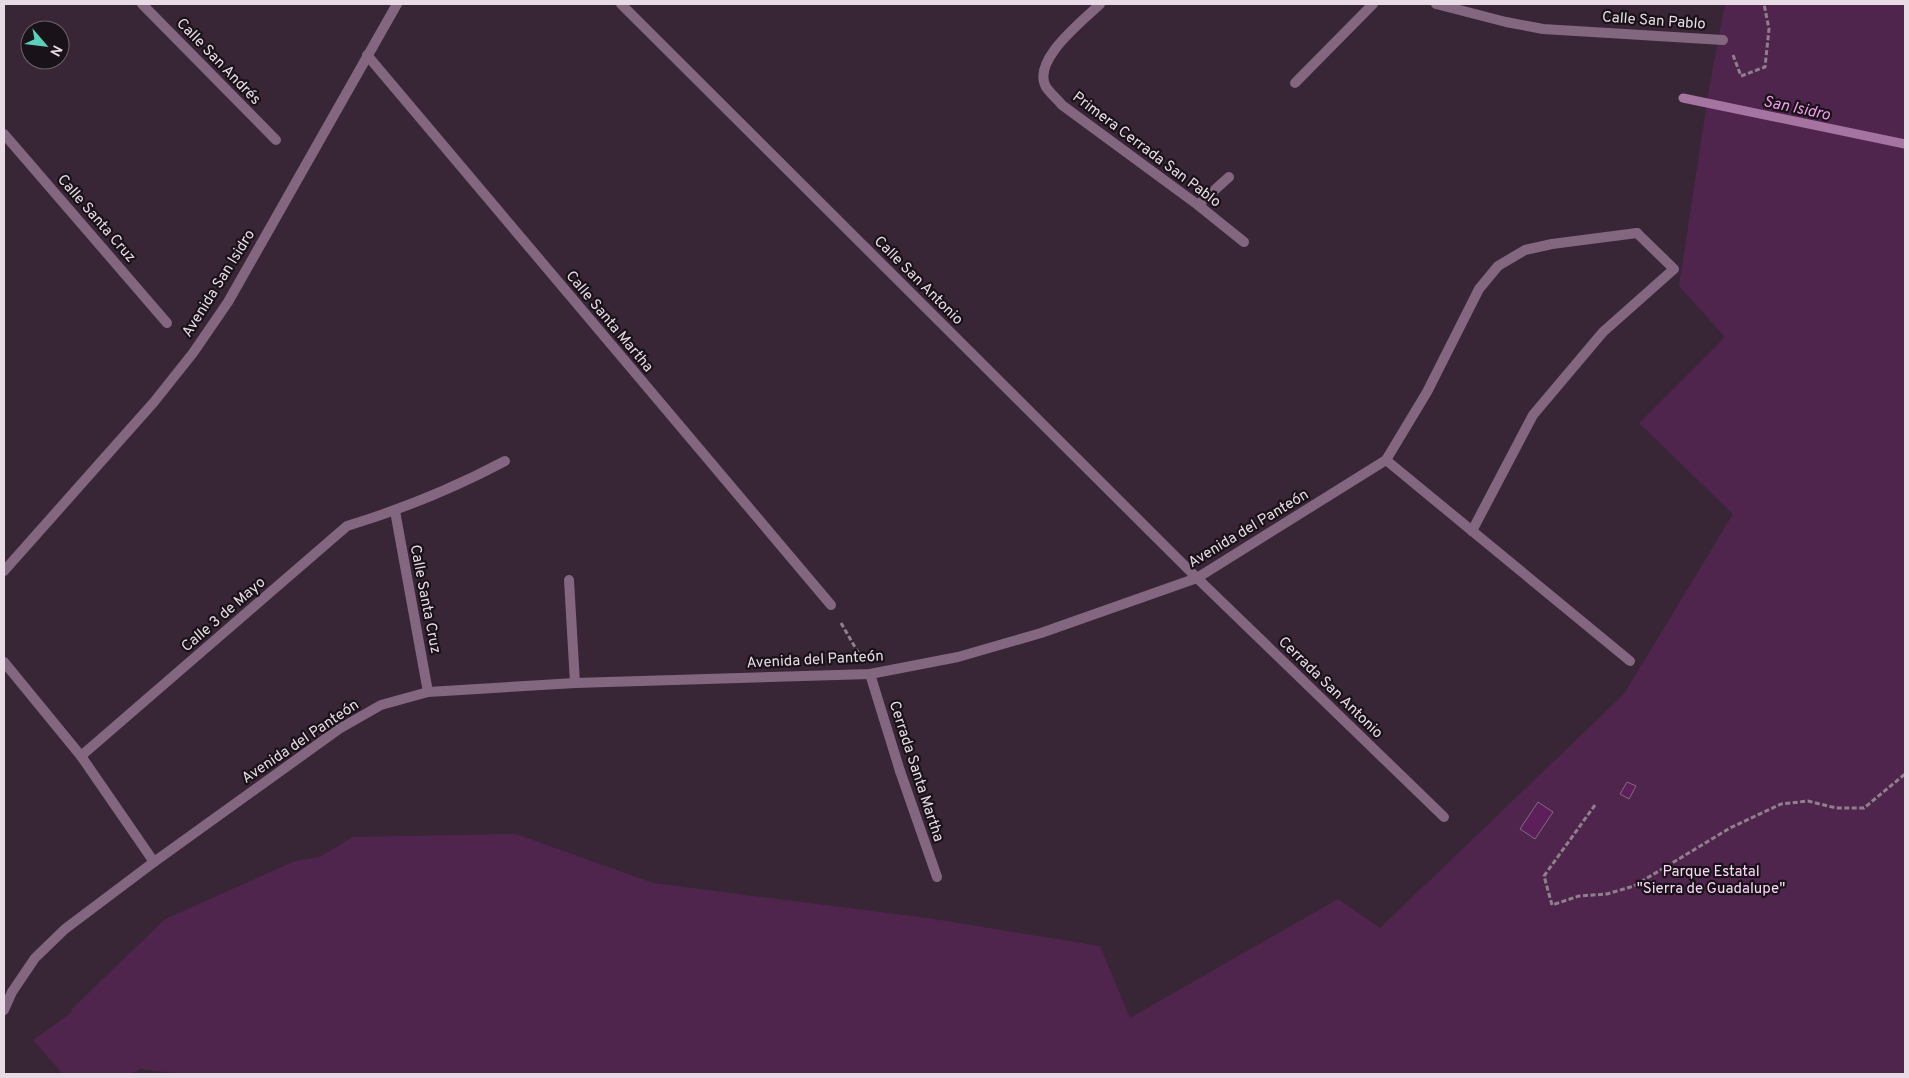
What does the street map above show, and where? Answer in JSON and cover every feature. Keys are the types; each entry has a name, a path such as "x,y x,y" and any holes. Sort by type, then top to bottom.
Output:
{"street":[{"name":"Calle San Andrés","path":"142,4 276,140"},
{"name":"Avenida San Isidro","path":"4,571 154,402 193,353 228,302 397,4"},
{"name":"Calle San Antonio","path":"621,4 1196,578"},
{"name":"Primera Cerrada San Pablo","path":"1100,4 1056,47 1044,65 1045,86 1062,105 1198,205 1244,242"},
{"path":"1296,83 1374,4"},
{"name":"Calle San Pablo","path":"1436,4 1454,6 1506,22 1543,29 1723,40"},
{"name":"Calle Santa Martha","path":"367,55 831,605"},
{"name":"Calle Santa Cruz","path":"4,134 167,323"},
{"path":"1198,205 1230,177"},
{"name":"Avenida del Panteón","path":"4,1010 12,992 35,958 65,929 154,862 339,729 381,705 428,692 575,684 870,674 958,657 1041,633 1196,578 1386,460 1427,392 1479,289 1498,266 1525,250 1552,244 1637,233 1674,269 1603,332 1533,415 1472,532"},
{"path":"1386,460 1630,661"},
{"name":"Calle 3 de Mayo","path":"80,756 348,526 395,511 463,484 505,461"},
{"name":"Calle Santa Cruz","path":"395,511 428,692"},
{"name":"Cerrada San Antonio","path":"1196,578 1444,817"},
{"path":"569,580 575,684"},
{"path":"4,662 80,756 154,862"},
{"name":"Cerrada Santa Martha","path":"870,674 900,771 937,877"}],"path":[{"path":"1723,40 1731,48 1741,76 1765,66 1769,29 1764,4"},
{"path":"831,605 870,674"},
{"path":"1595,805 1544,876 1552,905 1579,896 1607,894 1634,886 1730,828 1781,804 1808,801 1836,808 1864,808 1905,774"}],"green space":[{"name":"Parque Estatal \"Sierra de Guadalupe\"","path":"1725,4 1905,4 1905,1074 182,1074 140,1069 130,1074 63,1074 33,1040 71,1013 72,1009 165,919 295,861 320,857 353,837 516,834 653,883 927,918 1100,946 1130,1018 1338,899 1380,928 1624,694 1733,514 1639,423 1725,337 1679,286 1710,83"}],"building":[{"path":"1627,782 1636,786 1629,799 1620,794"},
{"path":"1538,802 1553,812 1535,839 1520,829"}],"waterway":[{"name":"San Isidro","path":"1683,98 1905,144"}]}
